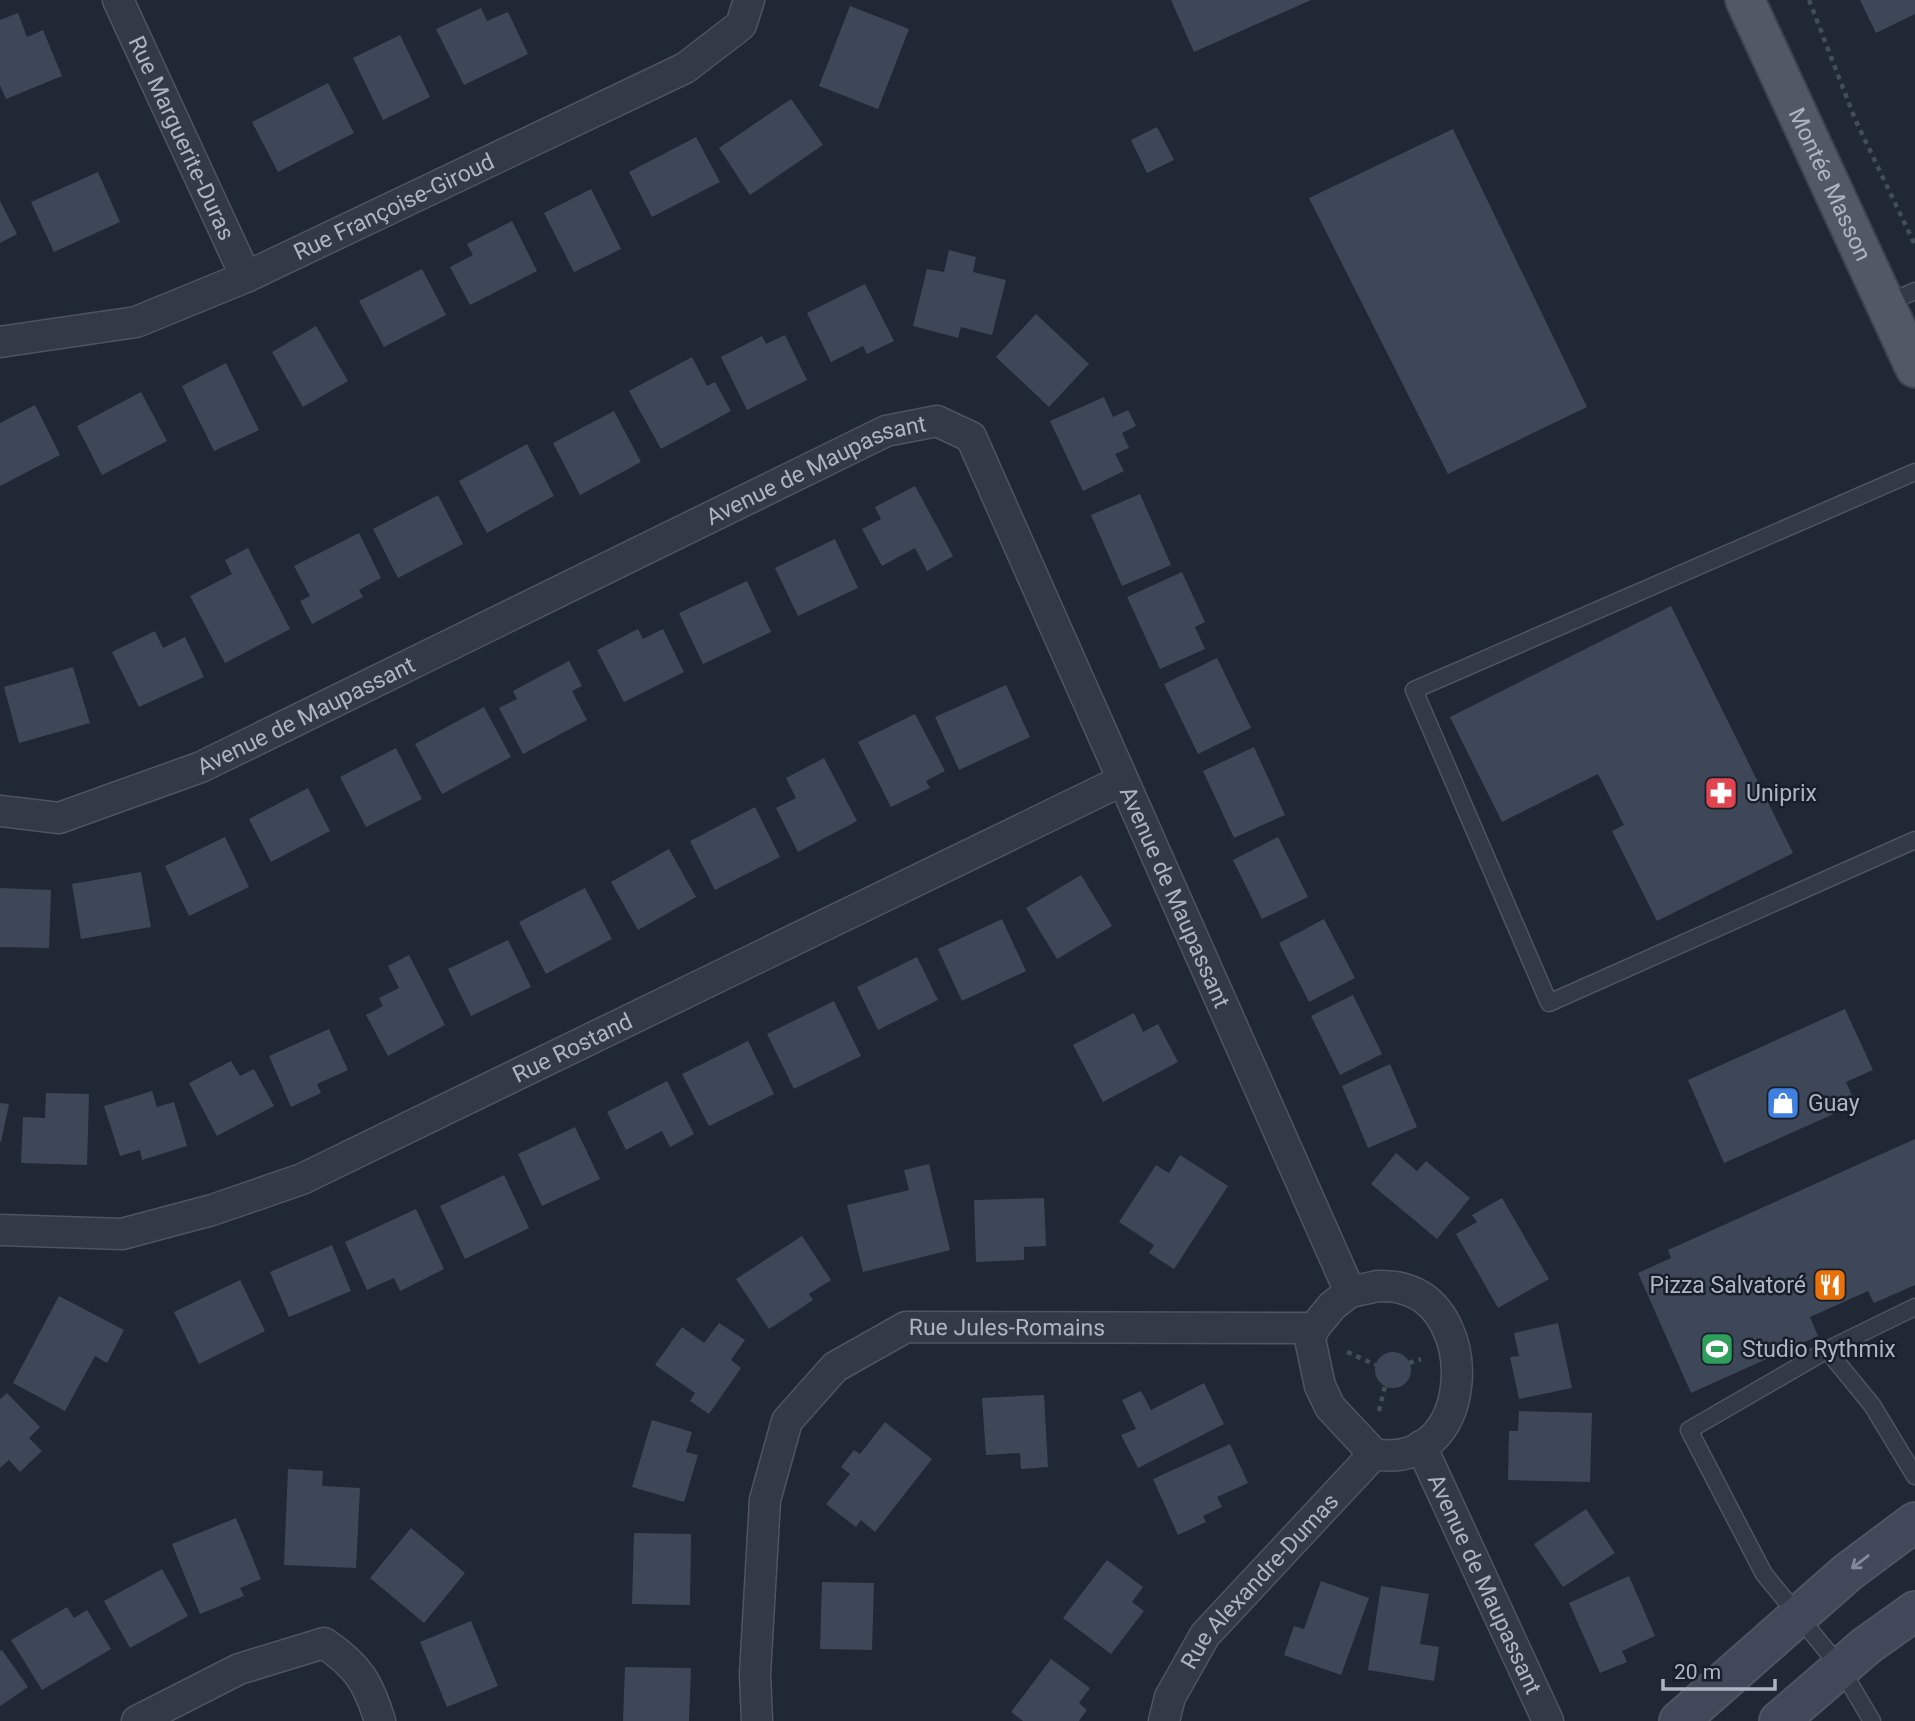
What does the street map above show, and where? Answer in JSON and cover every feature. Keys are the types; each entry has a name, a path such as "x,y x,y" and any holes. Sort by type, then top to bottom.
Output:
{"main road":[{"name":"Montée Masson","path":"1745,0 1900,298 1915,368"}],"street":[{"name":"Rue Marguerite-Duras","path":"118,0 246,278"},
{"name":"Rue Françoise-Giroud","path":"0,342 136,323 246,278 685,68 741,25 749,0"},
{"name":"Avenue de Maupassant","path":"0,811 59,818 201,766 886,431 937,421 971,437 1350,1292 1378,1286 1406,1289 1431,1305 1447,1327 1459,1377 1455,1403 1444,1428 1421,1446 1402,1453 1374,1454"},
{"name":"Rue Rostand","path":"0,1230 122,1234 212,1210 302,1179 1121,780"},
{"path":"1350,1292 1332,1306 1314,1328 1310,1339 1313,1359 1325,1396 1347,1429 1374,1454"},
{"name":"Rue Jules-Romains","path":"757,1721 755,1675 765,1500 787,1421 835,1367 906,1327 1314,1328"},
{"name":"Avenue de Maupassant","path":"1421,1446 1548,1721"},
{"name":"Rue Alexandre-Dumas","path":"1164,1721 1170,1697 1205,1634 1374,1454"},
{"path":"1679,1721 1848,1572 1915,1522"},
{"path":"1779,1721 1840,1667 1915,1611"},
{"path":"137,1721 239,1670 324,1643 350,1660 369,1688 380,1721"}],"lane":[{"path":"1915,472 1414,690 1549,1003 1915,840"},
{"path":"1872,1721 1840,1667 1765,1574 1689,1430 1827,1350 1915,1307"},
{"path":"1827,1350 1872,1405 1915,1476"}],"path":[{"path":"1809,0 1855,118 1915,245"},
{"path":"1337,1348 1376,1365"}],"building":[{"path":"1171,0 1311,0 1194,52"},
{"path":"1860,0 1915,0 1915,14 1876,33"},
{"path":"850,6 909,29 878,109 819,86"},
{"path":"481,8 487,21 508,12 528,54 464,85 436,29"},
{"path":"18,13 27,37 43,30 62,76 6,99 0,85 0,20"},
{"path":"400,35 430,97 383,120 353,58"},
{"path":"328,83 354,133 278,172 252,122"},
{"path":"791,99 823,145 750,195 719,148"},
{"path":"1157,127 1174,160 1147,173 1131,140"},
{"path":"1453,129 1587,407 1448,474 1309,198"},
{"path":"696,137 720,182 652,217 629,172"},
{"path":"98,172 120,222 54,252 31,202"},
{"path":"591,189 621,249 574,272 544,213"},
{"path":"0,201 17,234 0,243"},
{"path":"512,221 537,271 470,305 450,267 473,255 467,244"},
{"path":"949,250 976,257 973,272 1006,280 992,335 961,327 958,338 913,326 927,269 944,272"},
{"path":"422,269 446,315 384,347 359,301"},
{"path":"865,284 894,341 867,354 863,346 831,362 807,313"},
{"path":"1036,314 1089,364 1049,407 996,357"},
{"path":"316,326 348,381 303,407 272,352"},
{"path":"785,335 807,380 747,410 721,357 762,336 766,344"},
{"path":"692,357 707,386 715,382 731,411 661,449 629,391"},
{"path":"226,363 259,430 214,451 182,386"},
{"path":"141,392 167,441 102,475 77,426"},
{"path":"1104,397 1113,417 1128,410 1136,426 1122,433 1129,448 1115,454 1124,471 1083,491 1050,421"},
{"path":"35,405 60,455 0,486 0,423"},
{"path":"614,411 641,462 580,495 553,443"},
{"path":"527,444 554,496 487,533 459,481"},
{"path":"915,486 953,556 927,571 915,548 882,566 862,529 881,519 875,507"},
{"path":"1140,494 1171,565 1122,586 1091,515"},
{"path":"438,495 463,544 398,578 373,529"},
{"path":"359,533 381,578 359,590 363,597 312,624 300,601 310,596 294,566"},
{"path":"835,539 858,588 798,616 775,568"},
{"path":"248,548 290,629 225,663 190,596 232,574 225,560"},
{"path":"1182,572 1205,622 1195,627 1205,649 1160,669 1127,597"},
{"path":"747,581 771,632 703,664 679,613"},
{"path":"1671,606 1793,853 1657,921 1612,831 1624,825 1598,774 1502,822 1450,717"},
{"path":"638,629 643,639 663,629 684,672 624,702 597,650"},
{"path":"155,631 163,648 185,637 204,677 139,707 112,652"},
{"path":"1217,658 1251,728 1198,754 1164,684"},
{"path":"569,661 582,686 572,691 587,720 523,754 499,708 517,699 513,691"},
{"path":"73,667 90,723 19,743 4,687"},
{"path":"1006,685 1030,737 959,770 935,717"},
{"path":"484,707 511,757 442,794 415,744"},
{"path":"915,714 945,771 926,781 930,788 891,807 858,742"},
{"path":"1254,747 1285,815 1234,838 1203,771"},
{"path":"396,748 422,799 366,827 340,777"},
{"path":"824,758 857,821 798,852 776,808 796,798 786,778"},
{"path":"308,788 330,831 271,862 249,819"},
{"path":"755,807 780,857 715,890 690,841"},
{"path":"225,837 249,887 189,916 165,866"},
{"path":"1278,837 1308,897 1262,919 1233,860"},
{"path":"669,849 696,897 638,930 611,882"},
{"path":"141,872 151,927 81,939 72,884"},
{"path":"1081,875 1112,926 1057,959 1026,908"},
{"path":"0,888 51,890 49,948 0,947"},
{"path":"585,888 612,939 546,974 519,922"},
{"path":"1002,919 1026,971 962,1001 938,949"},
{"path":"1324,919 1355,978 1309,1002 1279,943"},
{"path":"508,940 531,987 471,1016 448,969"},
{"path":"409,955 445,1025 388,1056 366,1015 383,1006 379,998 399,988 388,966"},
{"path":"917,957 938,1000 878,1030 857,987"},
{"path":"1353,995 1382,1054 1340,1075 1311,1016"},
{"path":"834,1001 861,1056 794,1089 767,1034"},
{"path":"1845,1009 1873,1070 1846,1082 1856,1104 1724,1163 1688,1080"},
{"path":"1134,1013 1143,1032 1158,1024 1178,1062 1103,1102 1073,1045"},
{"path":"329,1029 348,1070 317,1084 321,1093 291,1107 269,1056"},
{"path":"748,1041 774,1094 709,1126 682,1074"},
{"path":"231,1061 240,1076 254,1069 274,1106 217,1136 189,1083"},
{"path":"1390,1064 1417,1127 1368,1148 1342,1086"},
{"path":"667,1081 694,1134 670,1147 662,1131 626,1150 607,1112"},
{"path":"152,1091 157,1107 174,1102 187,1146 142,1160 140,1150 120,1156 104,1106"},
{"path":"46,1093 89,1094 87,1165 21,1163 23,1117 45,1118"},
{"path":"0,1103 9,1104 1,1142 0,1142"},
{"path":"575,1127 600,1179 542,1206 518,1154"},
{"path":"1915,1139 1915,1285 1874,1303 1868,1291 1810,1317 1818,1336 1691,1393 1638,1273 1671,1258 1668,1250"},
{"path":"1396,1153 1417,1171 1426,1161 1470,1198 1437,1239 1371,1184"},
{"path":"1180,1155 1228,1186 1174,1269 1149,1253 1154,1245 1119,1222 1156,1165 1169,1173"},
{"path":"929,1164 950,1250 863,1272 847,1205 909,1190 904,1170"},
{"path":"504,1175 529,1228 465,1259 440,1206"},
{"path":"1044,1198 1046,1246 1024,1247 1024,1260 976,1262 974,1200"},
{"path":"1502,1198 1549,1279 1498,1308 1456,1234 1477,1222 1472,1215"},
{"path":"416,1209 444,1269 400,1291 394,1278 367,1290 345,1242"},
{"path":"802,1236 831,1280 809,1294 813,1300 769,1329 736,1279"},
{"path":"332,1245 351,1291 289,1317 270,1272"},
{"path":"240,1280 265,1331 199,1364 174,1312"},
{"path":"59,1296 124,1330 107,1363 95,1356 65,1411 13,1383"},
{"path":"719,1323 745,1340 731,1360 741,1368 709,1414 690,1401 695,1393 655,1365 682,1327 704,1343"},
{"path":"1558,1323 1572,1388 1519,1399 1510,1357 1519,1356 1514,1333"},
{"path":"1393,1352 1406,1357 1411,1370 1406,1383 1393,1388 1380,1383 1375,1370 1380,1357"},
{"path":"1204,1383 1224,1424 1138,1468 1121,1435 1136,1429 1122,1400 1141,1391 1151,1410"},
{"path":"7,1393 40,1427 29,1438 42,1451 20,1472 9,1460 0,1468 0,1399"},
{"path":"1044,1395 1048,1467 1021,1469 1020,1453 986,1455 982,1398"},
{"path":"1519,1411 1592,1413 1590,1482 1508,1480 1509,1431 1518,1431"},
{"path":"652,1420 692,1432 686,1452 698,1455 684,1502 632,1487"},
{"path":"885,1422 932,1459 875,1532 861,1520 856,1527 826,1504 850,1474 841,1467 854,1450 860,1454"},
{"path":"1230,1444 1248,1483 1217,1497 1222,1507 1203,1516 1206,1522 1178,1535 1153,1479"},
{"path":"288,1469 323,1471 322,1486 360,1488 356,1568 284,1565"},
{"path":"1586,1509 1615,1553 1563,1587 1534,1544"},
{"path":"236,1518 261,1579 240,1588 244,1596 200,1614 172,1544"},
{"path":"411,1528 465,1573 424,1623 370,1578"},
{"path":"634,1533 691,1534 690,1605 632,1604"},
{"path":"1107,1560 1143,1587 1132,1602 1144,1611 1111,1654 1063,1618"},
{"path":"162,1569 188,1616 130,1648 104,1601"},
{"path":"1629,1576 1655,1636 1622,1651 1627,1662 1600,1673 1569,1603"},
{"path":"1321,1581 1369,1598 1341,1675 1284,1655 1294,1626 1304,1629"},
{"path":"822,1582 874,1583 872,1650 820,1649"},
{"path":"1381,1586 1429,1594 1420,1644 1439,1647 1434,1681 1368,1670"},
{"path":"67,1607 74,1618 87,1610 111,1649 42,1690 11,1640"},
{"path":"471,1621 498,1686 447,1707 420,1642"},
{"path":"2,1650 28,1687 0,1706 0,1651"},
{"path":"1051,1659 1090,1688 1079,1703 1087,1710 1079,1721 1023,1721 1011,1712"},
{"path":"625,1667 691,1668 689,1721 623,1721"}],"place":[{"name":"Uniprix","path":"1721,793"},
{"name":"Guay","path":"1783,1103"},
{"name":"Pizza Salvatoré","path":"1830,1285"},
{"name":"Studio Rythmix","path":"1717,1349"}]}
